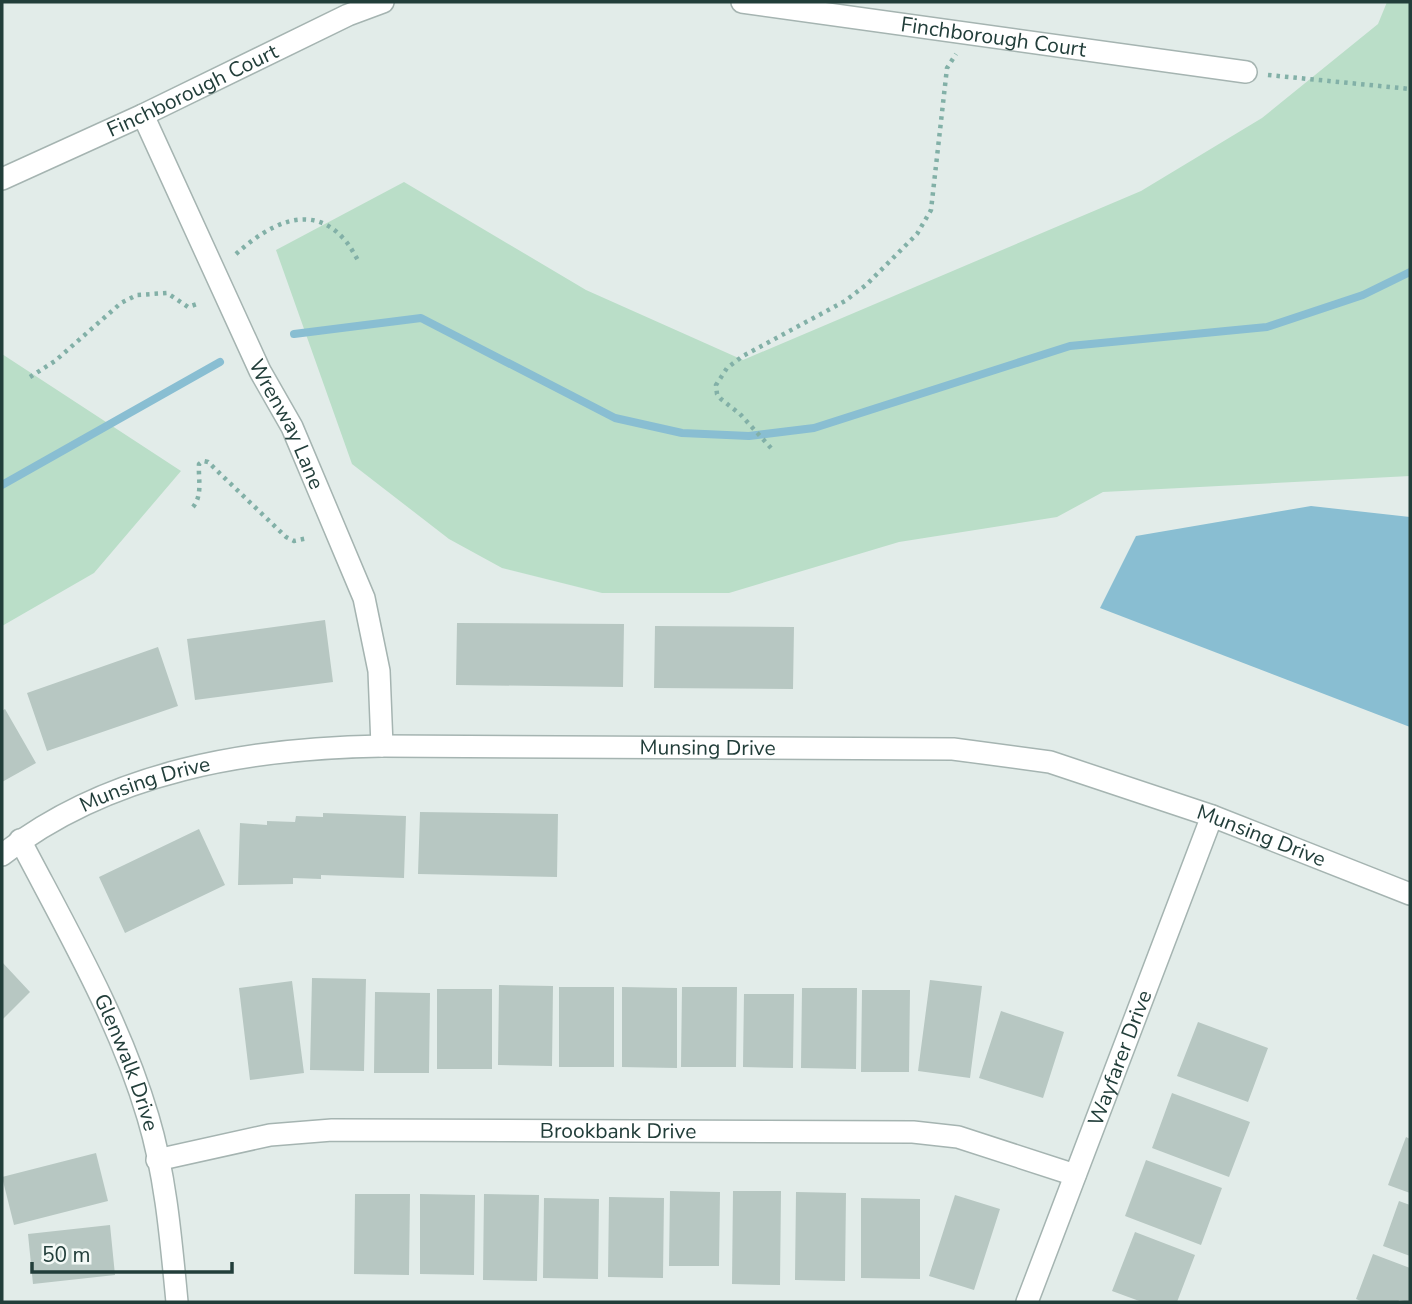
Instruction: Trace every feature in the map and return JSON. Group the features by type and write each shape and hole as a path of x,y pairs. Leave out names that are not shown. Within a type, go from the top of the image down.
{"street":[{"name":"Finchborough Court","path":"2,179 348,15 383,2"},
{"name":"Finchborough Court","path":"743,2 1246,72"},
{"name":"Wrenway Lane","path":"143,114 260,371 292,427 364,598 379,671 382,746"},
{"name":"Munsing Drive","path":"2,855 20,840 99,798 168,772 253,755 382,746 953,749 1050,762 1212,816 1410,894"},
{"name":"Wayfarer Drive","path":"1027,1302 1212,816"},
{"name":"Glenwalk Drive","path":"20,840 115,1025 149,1118 169,1216 177,1302"},
{"name":"Brookbank Drive","path":"158,1160 270,1135 332,1130 913,1132 958,1137 1074,1175"}],"path":[{"path":"771,448 717,394 716,385 727,368 743,356 845,301 874,277 917,234 931,210 947,68 959,51"},
{"path":"1246,72 1410,89"},
{"path":"236,254 249,242 285,221 299,218 330,227 344,239 359,262"},
{"path":"30,377 55,361 121,303 137,295 167,293 188,307 197,304"},
{"path":"193,507 197,503 199,492 199,464 208,462 286,537 294,541 308,538"}],"green space":[{"path":"1387,2 1410,2 1410,476 1103,492 1057,517 899,542 729,593 602,593 502,568 449,539 352,464 276,250 404,182 586,290 743,360 1141,191 1262,118 1378,24"},
{"path":"2,354 181,471 94,573 2,626"}],"water":[{"path":"1311,506 1410,517 1410,727 1100,608 1136,536"}],"building":[{"path":"325,620 333,682 195,700 187,639"},
{"path":"457,623 624,624 623,687 456,685"},
{"path":"655,626 794,627 793,689 654,688"},
{"path":"158,647 178,706 47,751 27,693"},
{"path":"5,709 36,763 2,782 2,711"},
{"path":"420,812 558,814 557,877 418,874"},
{"path":"323,813 406,816 404,878 321,875 321,879 293,878 293,884 238,885 240,823 267,825 267,821 295,822 296,816 323,817"},
{"path":"199,829 225,885 125,933 99,877"},
{"path":"2,962 30,992 2,1020"},
{"path":"312,978 366,979 364,1071 310,1070"},
{"path":"930,980 982,986 970,1078 918,1071"},
{"path":"292,981 304,1073 250,1080 239,988"},
{"path":"499,985 553,986 552,1066 498,1065"},
{"path":"559,987 614,987 614,1067 559,1067"},
{"path":"622,987 677,988 677,1068 622,1067"},
{"path":"682,987 737,987 736,1067 681,1067"},
{"path":"802,988 857,988 856,1069 801,1068"},
{"path":"437,989 492,989 492,1069 437,1069"},
{"path":"862,990 910,990 909,1072 861,1072"},
{"path":"375,992 430,993 429,1073 374,1073"},
{"path":"744,994 794,994 793,1068 743,1067"},
{"path":"1001,1011 1064,1032 1043,1098 979,1078"},
{"path":"1198,1022 1268,1048 1248,1102 1177,1076"},
{"path":"1172,1093 1250,1122 1229,1177 1152,1148"},
{"path":"1406,1137 1410,1139 1410,1193 1388,1185"},
{"path":"96,1153 108,1201 14,1225 2,1177"},
{"path":"1146,1160 1222,1188 1201,1245 1125,1216"},
{"path":"670,1191 720,1192 719,1266 669,1266"},
{"path":"733,1191 781,1191 780,1285 732,1284"},
{"path":"796,1192 846,1193 845,1281 795,1280"},
{"path":"355,1194 410,1194 409,1275 354,1274"},
{"path":"420,1194 475,1195 474,1275 420,1274"},
{"path":"484,1194 539,1195 537,1281 483,1280"},
{"path":"955,1195 1000,1209 974,1290 929,1276"},
{"path":"609,1197 664,1198 663,1278 608,1277"},
{"path":"544,1198 599,1199 598,1279 543,1278"},
{"path":"861,1198 920,1199 920,1279 861,1278"},
{"path":"1399,1201 1410,1205 1410,1256 1383,1246"},
{"path":"110,1225 115,1275 33,1284 28,1234"},
{"path":"1135,1232 1195,1255 1177,1302 1142,1302 1112,1291"},
{"path":"1373,1254 1410,1268 1410,1302 1363,1302 1356,1299"}],"waterway":[{"path":"294,334 421,318 615,418 682,433 749,436 814,428 1070,346 1267,327 1363,295 1410,272"},
{"path":"2,485 220,362"}]}
